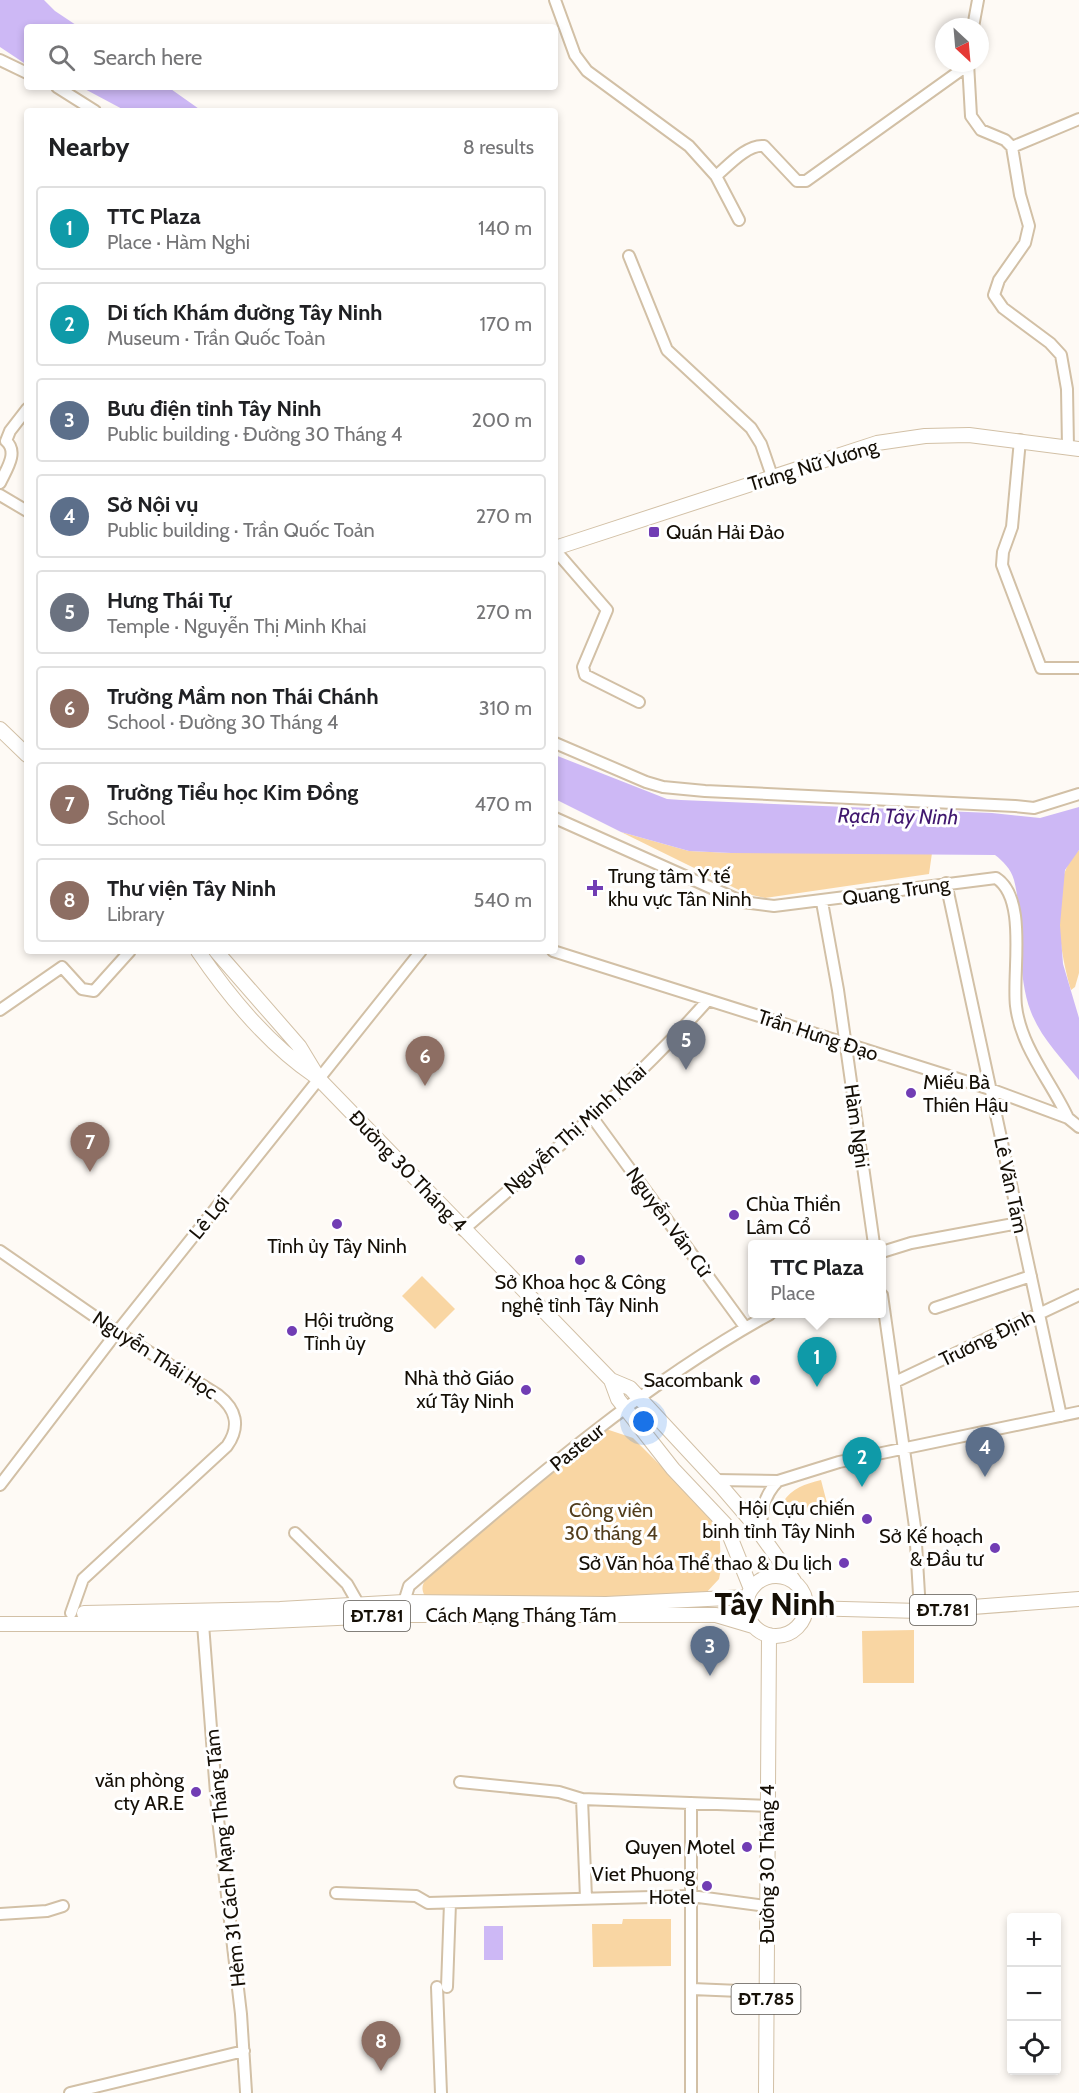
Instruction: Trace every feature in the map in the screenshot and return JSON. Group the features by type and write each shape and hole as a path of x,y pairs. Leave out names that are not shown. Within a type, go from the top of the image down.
{"main road":[{"name":"Trưng Nữ Vương","path":"558,548 877,443 925,436 969,435 1074,448"},
{"path":"0,729 24,751"},
{"path":"200,954 235,1000 288,1057 319,1079"},
{"name":"Đường 30 Tháng 4","path":"219,954 299,1046 319,1079 611,1380 630,1388 716,1480 760,1534 794,1581"},
{"name":"Đường 30 Tháng 4","path":"611,1380 616,1395 625,1408 673,1469 725,1524 749,1593"},
{"path":"771,1577 794,1581 804,1594 806,1608 805,1617 794,1631 777,1636 769,1635 753,1626 746,1611 749,1593 763,1579 771,1577"},
{"name":"Cách Mạng Tháng Tám","path":"0,1624 71,1618 247,1616 606,1604 749,1593"},
{"name":"ĐT.781","path":"806,1608 920,1611 1079,1599"},
{"name":"Cách Mạng Tháng Tám","path":"404,1609 716,1616 753,1626"},
{"name":"Cách Mạng Tháng Tám","path":"0,1615 203,1624 247,1616"},
{"name":"Đường 30 Tháng 4","path":"765,2093 769,1635"}],"street":[{"path":"555,0 575,54 587,71 688,146 716,176 739,220"},
{"path":"975,18 978,0"},
{"path":"0,60 24,72"},
{"path":"716,176 745,152 759,145 764,146 797,181 806,181 957,72"},
{"path":"968,72 969,105 974,124 1012,147 1020,195 1029,226 1028,236 999,280 994,295 1003,308 1050,343 1060,356 1067,389 1074,448"},
{"path":"62,90 90,108"},
{"path":"1012,147 1079,119"},
{"path":"629,256 667,350 751,428 760,444 772,476"},
{"path":"0,483 13,452 12,446 6,441 10,431 24,413"},
{"path":"1020,440 1012,527 1003,552 1002,565 1041,668 1079,668"},
{"path":"0,495 24,509"},
{"path":"558,553 607,610 583,667 585,675 639,702"},
{"path":"558,744 663,787 1026,808 1079,794"},
{"name":"Quang Trung","path":"558,819 744,902 774,906 822,902 946,883 996,878 1006,887 1012,899 1015,930 1016,1006 1033,1058 1068,1118"},
{"name":"Lê Văn Tám","path":"946,883 1060,1416"},
{"name":"Hàm Nghi","path":"822,902 873,1240"},
{"name":"Trần Hưng Đạo","path":"558,953 990,1089 1068,1118 1079,1127"},
{"path":"0,1010 62,967 82,989 94,991 127,954"},
{"name":"Lê Lợi","path":"0,1485 117,1332 419,954"},
{"name":"Nguyễn Thị Minh Khai","path":"463,1230 592,1117 676,1037 708,1000"},
{"name":"Nguyễn Văn Cừ","path":"592,1117 745,1327"},
{"path":"886,1251 911,1243 1019,1223"},
{"name":"Nguyễn Thái Học","path":"0,1251 117,1332 222,1398 234,1414 235,1435 227,1446 83,1580 78,1587 71,1618"},
{"path":"935,1308 1031,1276"},
{"name":"Trương Định","path":"895,1382 1079,1295"},
{"name":"Pasteur","path":"404,1609 409,1586 500,1508 625,1408 745,1327 762,1318"},
{"path":"885,1318 915,1527 920,1611"},
{"path":"716,1480 778,1481 839,1462 1079,1412"},
{"path":"760,1534 763,1504 770,1489 778,1481"},
{"path":"295,1533 346,1584 359,1611"},
{"name":"Hẻm 31 Cách Mạng Tháng Tám","path":"203,1624 218,1819 244,2051 246,2092"},
{"path":"460,1782 559,1792 582,1799 768,1806"},
{"path":"582,1799 586,1898"},
{"path":"691,1803 691,2093"},
{"path":"336,1893 416,1896 428,1903 691,1896 766,1906"},
{"path":"441,2093 442,1987 450,1903"},
{"path":"0,1914 47,1911 63,1906"},
{"path":"692,1989 766,1992"},
{"path":"70,2093 244,2051"}],"green space":[{"path":"621,832 689,851 932,853 929,874 765,898 747,894"},
{"path":"1079,850 1079,973 1075,987 1071,990 1060,938 1060,898 1063,879 1069,863"},
{"path":"422,1276 455,1309 435,1329 402,1296"},
{"name":"Công viên 30 tháng 4","path":"606,1429 633,1438 716,1521 721,1569 719,1579 705,1594 444,1600 425,1596 423,1585 435,1569"},
{"path":"821,1480 828,1507 788,1516 783,1502 790,1493 799,1487"},
{"path":"914,1630 914,1683 863,1683 862,1631"},
{"path":"623,1919 671,1919 671,1966 593,1967 592,1924 622,1924"}],"water":[{"path":"0,0 44,0 55,11 74,24 24,24 24,63 0,47"},
{"path":"87,90 172,90 198,108 120,108"},
{"name":"Rạch Tây Ninh","path":"558,756 667,799 992,813 1040,818 1079,807 1079,850 1065,870 1060,925 1063,964 1079,1018 1079,1080 1046,1039 1031,1012 1023,980 1019,913 1014,880 1011,872 995,855 689,851 621,832 558,800"},
{"path":"484,1926 503,1926 503,1960 484,1960"}],"place":[{"name":"Quán Hải Đảo","path":"654,532"},
{"name":"Trung tâm Y tế khu vực Tân Ninh","path":"595,888"},
{"name":"Hưng Thái Tự","path":"686,1070"},
{"name":"Trường Mầm non Thái Chánh","path":"425,1086"},
{"name":"Miếu Bà Thiên Hậu","path":"911,1093"},
{"name":"Trường Tiểu học Kim Đồng","path":"90,1172"},
{"name":"Chùa Thiền Lâm Cổ","path":"734,1215"},
{"name":"Tỉnh ủy Tây Ninh","path":"337,1224"},
{"name":"Sở Khoa học & Công nghệ tỉnh Tây Ninh","path":"580,1260"},
{"name":"Hội trường Tỉnh ủy","path":"292,1331"},
{"name":"Sacombank","path":"755,1380"},
{"name":"TTC Plaza","path":"817,1387"},
{"name":"Nhà thờ Giáo xứ Tây Ninh","path":"526,1390"},
{"name":"Sở Nội vụ","path":"985,1477"},
{"name":"Di tích Khám đường Tây Ninh","path":"862,1487"},
{"name":"Hội Cựu chiến binh tỉnh Tây Ninh","path":"867,1519"},
{"name":"Sở Kế hoạch & Đầu tư","path":"995,1548"},
{"name":"Sở Văn hóa Thể thao & Du lịch","path":"844,1563"},
{"name":"Bưu điện tỉnh Tây Ninh","path":"710,1676"},
{"name":"văn phòng cty AR.E","path":"196,1792"},
{"name":"Quyen Motel","path":"747,1847"},
{"name":"Viet Phuong Hotel","path":"707,1886"},
{"name":"Thư viện Tây Ninh","path":"381,2071"}],"district":[{"name":"Tây Ninh","path":"775,1603"}]}
